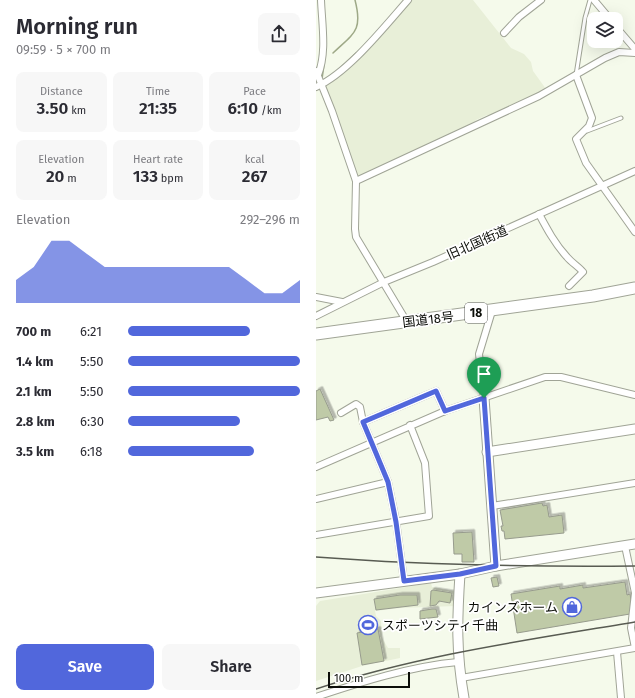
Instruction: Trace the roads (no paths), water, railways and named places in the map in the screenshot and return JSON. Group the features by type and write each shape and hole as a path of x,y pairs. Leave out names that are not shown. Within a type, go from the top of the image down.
{"highway":[{"name":"国道18号","path":"316,334 492,311 593,296 635,288"}],"street":[{"path":"321,0 323,54 322,65 317,73 319,86 356,181 354,229 356,237 407,322"},
{"path":"319,86 355,57 408,0"},
{"path":"504,32 519,17 541,0"},
{"path":"594,0 604,12"},
{"path":"623,35 635,49"},
{"path":"356,181 539,96 605,58 619,52 635,53"},
{"path":"576,75 592,118 589,126 576,139 586,163 635,232"},
{"name":"旧北国街道","path":"316,316 384,282 433,262 634,172"},
{"path":"539,214 555,242 568,258 577,264 583,272 569,286"},
{"path":"316,297 342,302"},
{"path":"492,311 479,354 484,398 496,566"},
{"path":"316,467 445,411 545,377 553,376 635,395"},
{"path":"363,422 436,391 445,411"},
{"path":"341,413 356,404 360,407 363,422 388,482 396,522 404,581"},
{"path":"316,535 429,516 425,463 410,425"},
{"path":"487,452 635,429"},
{"path":"316,499 388,482"},
{"path":"492,506 635,483"},
{"path":"316,593 460,574 496,566 635,544"},
{"path":"461,678 635,648 631,634 635,593 625,546"},
{"path":"460,574 456,628 458,662 464,698"},
{"path":"617,652 622,698"},
{"path":"316,697 346,687 404,672 443,663 458,662"}],"lane":[{"path":"576,75 585,18 590,0"},
{"path":"583,132 620,118"}],"waterway":[{"path":"333,53 355,31 358,19 355,0"},
{"path":"340,68 356,53"},
{"path":"322,79 324,65"}],"railway":[{"path":"316,557 475,565 635,566"},
{"path":"316,689 355,677 434,658 514,642 635,622"}],"place":[{"name":"カインズホーム","path":"572,607"},
{"name":"スポーツシティ千曲","path":"368,625"}]}
